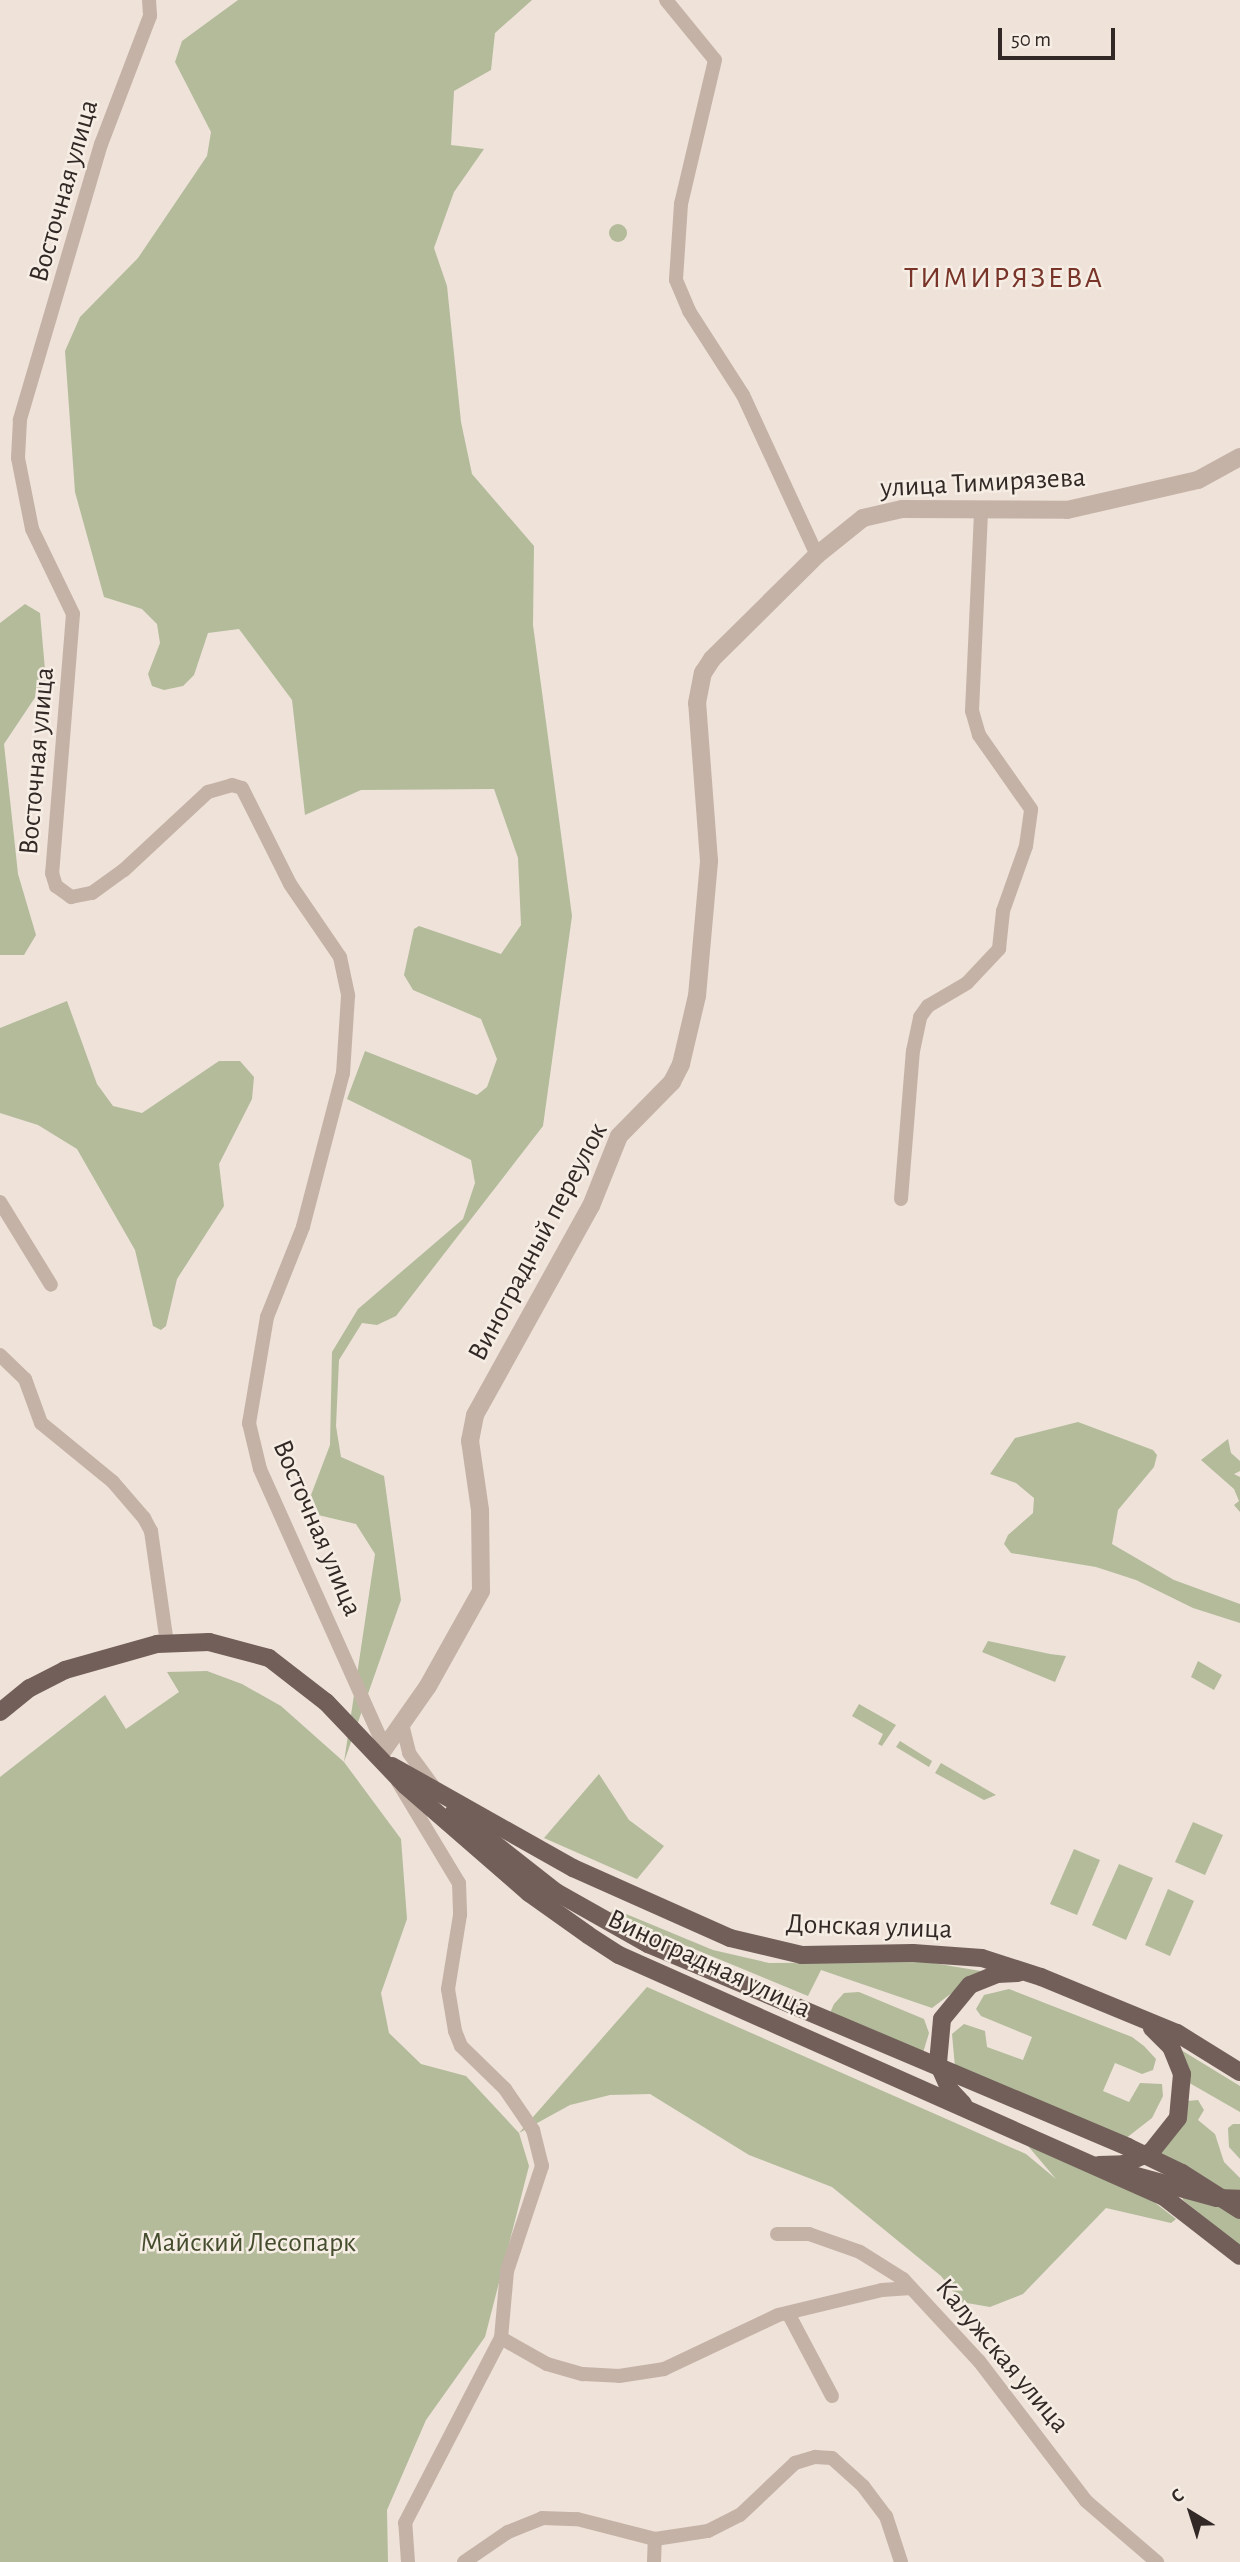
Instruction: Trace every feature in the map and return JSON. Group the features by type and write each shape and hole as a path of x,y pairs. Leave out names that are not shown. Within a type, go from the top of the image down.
{"main road":[{"name":"Виноградная улица","path":"0,1712 30,1688 65,1670 167,1643 209,1642 269,1658 326,1702 384,1756 405,1786 529,1893 619,1955 1164,2197 1240,2256"},
{"name":"Донская улица","path":"384,1756 436,1790 573,1868 710,1931 763,1949 835,1956 947,1954 982,1958 1041,1977 1138,2020 1177,2033 1240,2072"},
{"path":"384,1756 556,1892 648,1944 1128,2147 1182,2173 1240,2210"},
{"path":"984,2118 960,2102 943,2077 937,2048 942,2020 958,1995 983,1978 1012,1972 1041,1977"},
{"path":"1079,2159 1109,2165 1138,2159 1162,2143 1178,2118 1184,2089 1178,2060 1161,2036 1138,2020"},
{"path":"1079,2159 1217,2198 1240,2199"}],"street":[{"name":"Восточная улица","path":"149,0 150,16 101,144 20,420 18,458 32,529 73,614 52,873 56,886 71,897 92,893 124,870 199,799 220,787 242,788 290,884 340,957 348,996 343,1073 303,1227 267,1317 250,1423 260,1469 384,1756"},
{"path":"666,0 715,60 681,204 676,281 689,311 743,395 817,555"},
{"name":"улица Тимирязева","path":"817,555 863,518 884,511 981,513 1068,509 1198,480 1240,457"},
{"path":"901,1199 913,1051 920,1017 928,1006 967,983 999,949 1003,911 1026,846 1031,809 979,735 972,711 981,513"},
{"name":"Виноградный переулок","path":"384,1756 463,1629 481,1591 480,1510 470,1441 475,1415 591,1206 619,1136 672,1082 681,1065 696,996 709,861 697,703 703,673 727,640 817,555"},
{"path":"0,1202 51,1285"},
{"path":"0,1355 25,1379 41,1423 113,1482 144,1518 151,1531 167,1643"},
{"path":"402,1724 409,1753 436,1790"},
{"path":"384,1756 459,1883 460,1915 448,1989 455,2031 461,2046 505,2089 533,2130 542,2166 508,2271 501,2338 405,2523 408,2562"},
{"name":"Калужская улица","path":"777,2234 809,2234 860,2252 911,2287 979,2361 1086,2501 1157,2562"},
{"path":"501,2338 547,2364 583,2374 618,2376 664,2369 762,2319 882,2290 911,2287"},
{"path":"788,2313 832,2396"},
{"path":"464,2562 508,2532 542,2518 577,2519 655,2539 708,2530 740,2515 795,2463 832,2458 863,2486 886,2516 901,2562"},
{"path":"654,2562 655,2539"}],"green space":[{"path":"238,0 532,0 495,33 491,70 454,91 451,145 484,149 454,192 434,248 447,286 461,422 472,474 534,546 533,625 572,916 543,1126 396,1316 377,1325 362,1323 339,1360 336,1426 341,1457 384,1476 401,1600 344,1762 375,1554 356,1524 318,1515 311,1495 330,1445 332,1352 358,1309 463,1219 475,1183 471,1160 347,1099 365,1051 477,1095 487,1087 497,1059 481,1019 413,990 404,975 414,929 419,926 501,954 521,925 518,858 494,789 361,790 305,815 292,700 239,629 208,633 194,675 183,686 164,690 152,686 148,674 160,643 157,624 142,609 104,597 75,492 65,351 80,317 138,258 207,156 211,132 175,62 182,41"},
{"path":"618,224 624,227 627,233 624,239 618,242 612,239 609,233 612,227"},
{"path":"25,604 40,613 46,681 4,744 18,874 36,935 24,955 0,955 0,623"},
{"path":"67,1001 97,1084 113,1106 142,1113 219,1061 240,1061 254,1077 252,1099 219,1164 224,1206 177,1279 166,1326 161,1330 153,1326 135,1250 77,1149 38,1125 0,1113 0,1028"},
{"path":"1078,1422 1153,1450 1157,1455 1154,1467 1118,1510 1112,1544 1174,1580 1240,1604 1240,1623 1193,1608 1136,1580 1096,1567 1011,1553 1004,1544 1008,1535 1033,1513 1034,1498 1016,1483 990,1474 1015,1438"},
{"path":"1228,1439 1231,1453 1240,1461 1240,1471 1234,1474 1240,1477 1240,1512 1234,1505 1239,1501 1234,1489 1201,1460"},
{"path":"988,1641 1066,1656 1055,1682 982,1652"},
{"path":"1198,1661 1222,1675 1214,1690 1191,1677"},
{"name":"Майский Лесопарк","path":"207,1671 242,1684 281,1706 344,1762 401,1839 407,1919 381,1993 389,2033 421,2064 466,2076 519,2133 529,2166 485,2337 426,2420 387,2510 388,2562 0,2562 0,1777 105,1695 126,1729 179,1692 167,1672"},
{"path":"859,1704 896,1725 882,1746 878,1744 883,1734 852,1716"},
{"path":"900,1741 932,1761 929,1767 896,1747"},
{"path":"941,1763 996,1795 984,1800 935,1773"},
{"path":"599,1774 629,1820 664,1846 637,1879 544,1838"},
{"path":"1193,1822 1223,1835 1205,1875 1175,1862"},
{"path":"1074,1849 1100,1860 1077,1915 1050,1904"},
{"path":"1119,1864 1153,1878 1126,1940 1092,1925"},
{"path":"1168,1889 1194,1901 1170,1956 1145,1945"},
{"path":"614,1909 713,1950 769,1963 927,1962 981,1971 932,2008 821,1970 808,1996 609,1914"},
{"path":"647,1987 1026,2154 1056,2179 1028,2146 1149,2198 1176,2219 1171,2223 1106,2208 1023,2294 990,2307 961,2302 941,2276 832,2187 749,2155 650,2094 610,2095 570,2105 519,2133"},
{"path":"1009,1989 1132,2037 1144,2046 1156,2059 1153,2070 1142,2074 1115,2063 1103,2091 1129,2102 1140,2083 1162,2084 1163,2096 1152,2118 1125,2139 955,2067 952,2034 964,2024 985,2031 987,2047 1023,2060 1032,2037 981,2016 976,2009 984,1995"},
{"path":"859,1992 924,2019 929,2033 922,2056 903,2060 836,2030 829,2015 834,2004 844,1993"},
{"path":"1173,2045 1240,2086 1240,2112 1186,2081"},
{"path":"1198,2100 1204,2110 1198,2120 1215,2134 1224,2162 1240,2178 1240,2191 1224,2192 1151,2153 1187,2101"},
{"path":"1233,2124 1240,2124 1240,2159 1229,2147 1228,2128"},
{"path":"1182,2197 1240,2205 1240,2246 1183,2200"}],"district":[{"name":"ТИМИРЯЗЕВА","path":"1004,278"}]}
